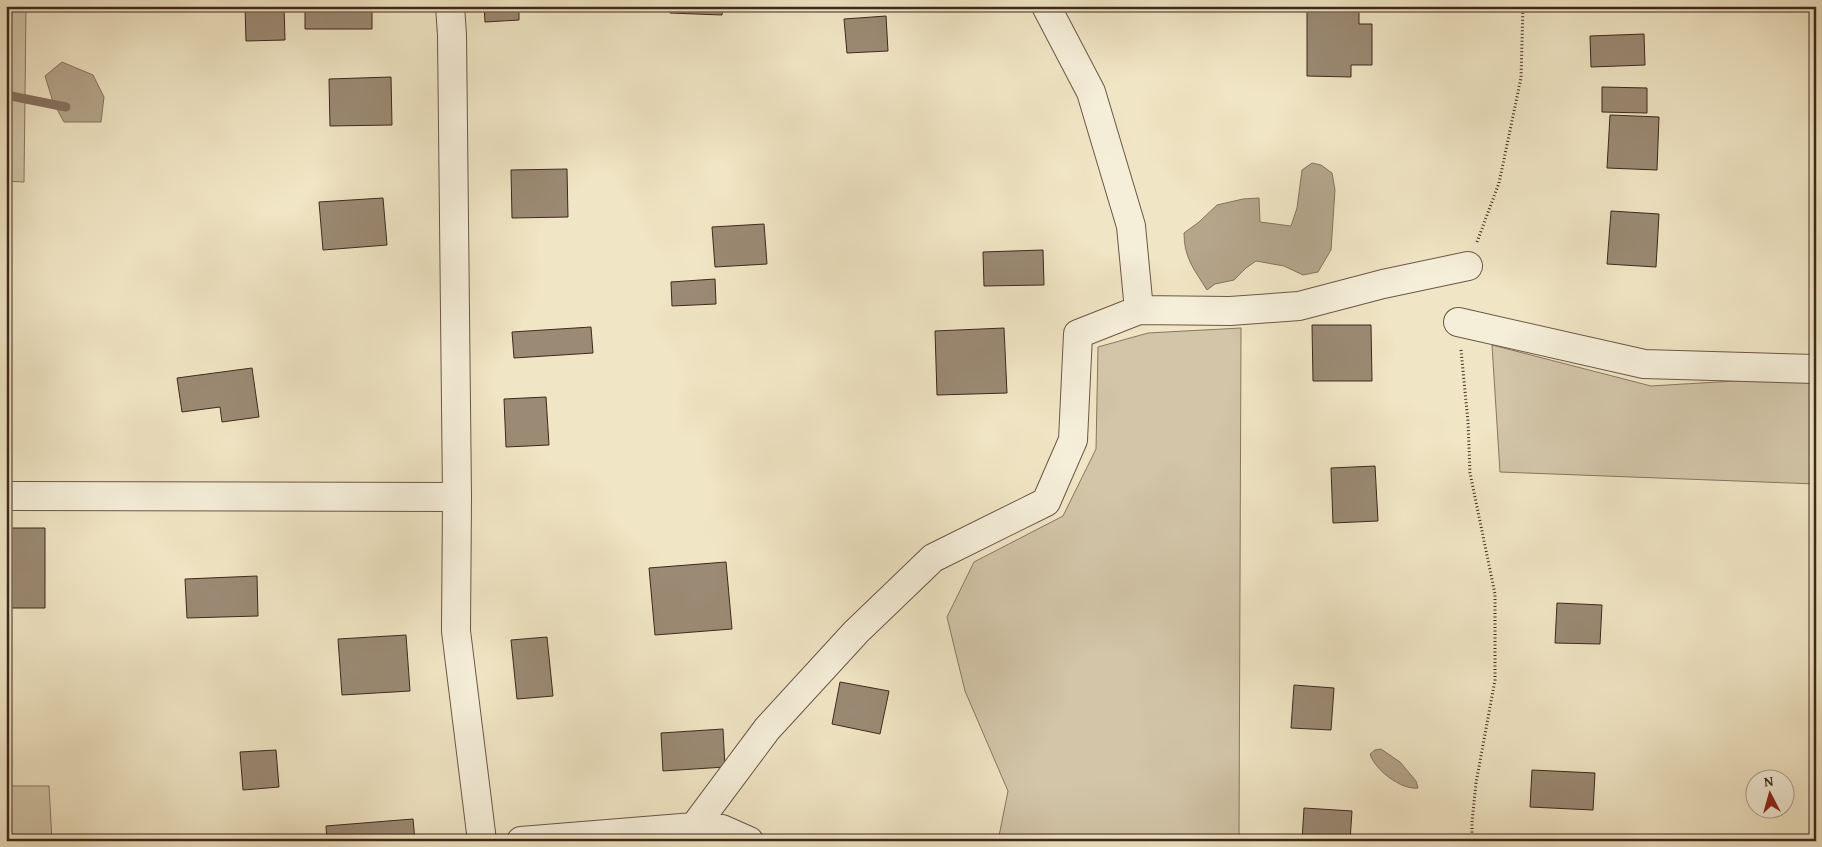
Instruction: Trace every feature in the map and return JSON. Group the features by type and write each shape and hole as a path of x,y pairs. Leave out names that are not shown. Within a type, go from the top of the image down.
{"street":[{"path":"450,6 452,35 457,497 456,631 482,841"},
{"path":"1046,6 1091,92 1131,226 1139,310"},
{"path":"694,827 767,729 856,632 933,558 1046,502 1073,440 1078,334 1139,310 1230,311 1299,306 1383,284 1468,266"},
{"path":"1458,322 1644,364 1816,369"},
{"path":"6,496 457,497"},
{"path":"520,841 694,827 722,829 750,841"}],"path":[{"path":"1468,266 1499,183 1521,78 1523,6"},
{"path":"1458,322 1468,422 1470,473 1495,594 1495,680 1476,783 1472,841"}],"shaded area":[{"path":"6,6 26,6 24,182 6,181"},
{"path":"62,62 93,75 104,97 101,122 64,122 53,102 45,76"},
{"path":"1312,163 1321,165 1332,173 1335,190 1331,250 1318,272 1303,275 1284,266 1256,261 1234,280 1215,284 1207,290 1188,256 1184,242 1184,233 1217,205 1243,199 1259,198 1260,222 1291,226 1297,208 1302,170"},
{"path":"1241,328 1239,841 998,841 1008,791 965,691 947,617 974,562 1063,516 1096,449 1098,347 1148,333"},
{"path":"1492,345 1651,386 1767,379 1816,379 1816,484 1500,472"},
{"path":"1381,749 1400,762 1416,781 1418,788 1404,786 1390,778 1377,766 1370,754 1375,750"},
{"path":"6,786 49,786 52,841 6,841"}],"building":[{"path":"245,6 284,6 285,40 246,41"},
{"path":"305,6 372,6 372,29 305,29"},
{"path":"484,6 519,6 519,20 485,22"},
{"path":"670,6 723,6 722,15 670,13"},
{"path":"1307,7 1359,7 1359,24 1372,24 1372,65 1351,65 1351,77 1307,76"},
{"path":"886,16 888,51 847,53 844,19"},
{"path":"1644,34 1645,65 1591,67 1590,36"},
{"path":"391,77 392,125 330,126 329,79"},
{"path":"1602,87 1647,88 1647,113 1602,112"},
{"path":"1610,115 1659,117 1657,170 1607,168"},
{"path":"567,169 568,217 512,218 511,170"},
{"path":"383,198 387,245 323,250 319,202"},
{"path":"1611,211 1659,214 1656,267 1607,264"},
{"path":"764,224 767,264 715,267 712,227"},
{"path":"1043,250 1044,285 984,286 983,252"},
{"path":"715,279 716,304 672,306 671,282"},
{"path":"1312,325 1371,325 1372,381 1313,381"},
{"path":"591,327 593,353 514,358 512,332"},
{"path":"1004,328 1007,393 937,395 935,331"},
{"path":"252,368 259,417 222,422 220,407 182,412 177,378"},
{"path":"546,397 549,445 506,447 504,399"},
{"path":"1375,466 1378,521 1333,523 1331,468"},
{"path":"6,528 45,528 45,608 6,608"},
{"path":"726,562 732,629 655,635 649,568"},
{"path":"257,576 258,616 187,618 185,579"},
{"path":"1557,603 1602,605 1600,644 1555,643"},
{"path":"406,635 410,691 342,695 338,639"},
{"path":"547,637 553,696 517,699 511,640"},
{"path":"840,682 889,691 880,734 832,724"},
{"path":"1294,685 1334,688 1331,730 1291,728"},
{"path":"723,729 725,767 663,771 661,733"},
{"path":"276,750 279,787 243,790 240,752"},
{"path":"1532,770 1595,773 1593,810 1530,807"},
{"path":"1304,808 1352,811 1350,841 1302,841"},
{"path":"413,819 415,841 327,841 326,826"}],"waterway":[{"path":"6,95 66,107"}]}
